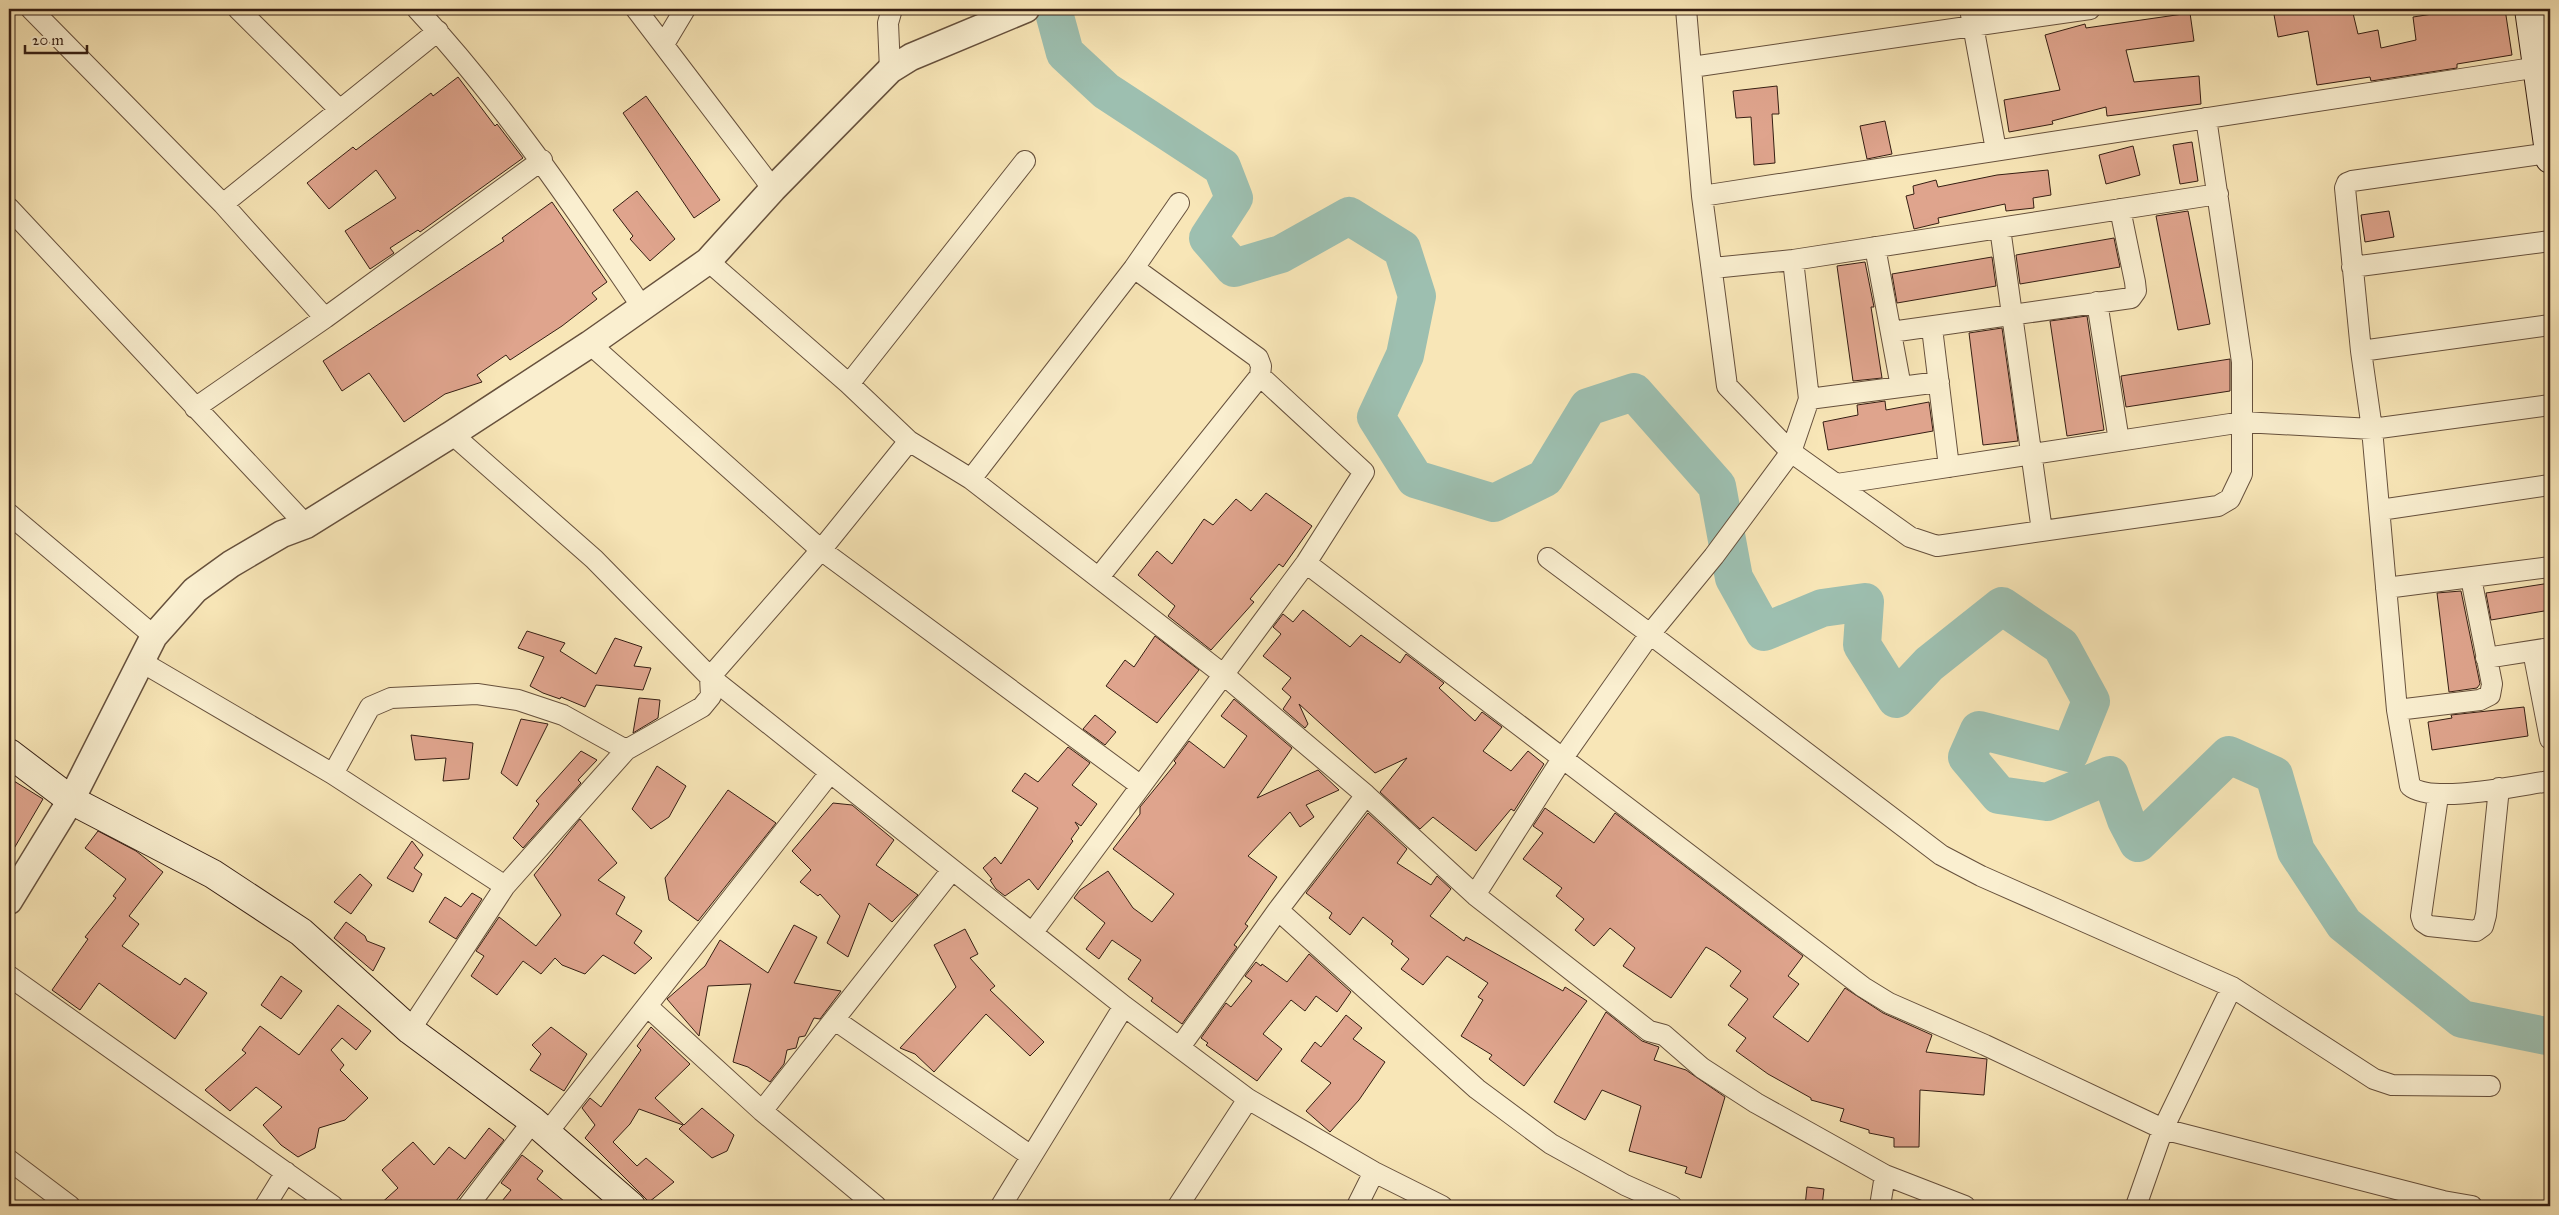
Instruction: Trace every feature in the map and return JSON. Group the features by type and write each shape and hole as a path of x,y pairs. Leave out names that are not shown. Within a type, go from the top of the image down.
{"main road":[{"path":"2529,9 2545,65 2550,156"},
{"path":"9,754 71,800 213,874 301,932 410,1030 540,1127 631,1206"}],"street":[{"path":"31,9 223,204 325,318"},
{"path":"417,9 438,32 542,160 642,307"},
{"path":"636,9 773,189"},
{"path":"664,44 685,9"},
{"path":"890,70 888,23 892,9"},
{"path":"9,901 71,800 154,636 195,590 231,564 282,534 306,525 452,434 590,344 708,261 773,189 890,70 912,57 1026,9"},
{"path":"1686,9 1702,196 1713,268 1727,386 1743,405 1791,452 1910,537 1937,546 2218,506 2230,499 2242,474 2242,362 2206,118"},
{"path":"1692,67 1972,18 2090,9"},
{"path":"247,12 340,110"},
{"path":"1972,18 1996,150"},
{"path":"223,204 438,32"},
{"path":"1702,196 2545,65"},
{"path":"2550,156 2352,181 2347,183 2345,188 2361,351 2372,429 2397,710 2410,786 2415,791 2438,796 2550,781"},
{"path":"195,408 325,318 542,160"},
{"path":"849,384 1025,162"},
{"path":"1713,268 1793,260 2218,194"},
{"path":"971,479 1134,268 1179,203"},
{"path":"9,208 306,525"},
{"path":"1891,332 1932,328 2131,298 2136,291 2120,209"},
{"path":"2000,228 2033,454 2042,531"},
{"path":"2352,267 2550,241"},
{"path":"1875,247 1901,387"},
{"path":"1475,895 1562,759 1650,634 1714,556 1791,452 1809,399 1793,260"},
{"path":"708,261 910,440 971,479 1224,675 1366,795 1475,895 1649,1031 1664,1035 1702,1068 1756,1103 1885,1175 1965,1206"},
{"path":"1099,577 1260,376 1258,358 1134,268"},
{"path":"2097,302 2119,441"},
{"path":"2361,351 2550,325"},
{"path":"1932,328 1950,466"},
{"path":"590,344 821,550 1141,786"},
{"path":"1034,932 1306,564 1364,472 1260,376"},
{"path":"1809,399 1939,382"},
{"path":"1837,484 2243,422 2372,429 2550,405"},
{"path":"452,434 594,559 710,677 952,870 1034,932 1124,1006 1248,1099 1374,1172 1442,1206"},
{"path":"410,1030 505,886 626,750 702,707 711,696 710,677 821,550 910,440"},
{"path":"2380,510 2550,485"},
{"path":"9,514 154,636"},
{"path":"1548,558 1941,855 1981,876 2232,987 2374,1079 2392,1085 2490,1086"},
{"path":"1306,564 1857,982 1889,1003 1984,1044 2163,1129 2442,1204 2472,1206"},
{"path":"2386,588 2550,568"},
{"path":"2397,710 2480,700 2490,695 2492,684 2471,578"},
{"path":"2486,658 2542,650 2550,739"},
{"path":"140,661 333,774 505,886"},
{"path":"333,774 370,707 391,698 477,694 518,700 563,715 626,750"},
{"path":"468,1206 647,1006 830,773"},
{"path":"2438,796 2422,916 2423,922 2429,926 2476,931 2483,926 2486,916 2499,788"},
{"path":"1180,1047 1278,910 1366,795"},
{"path":"762,1111 952,870"},
{"path":"1278,910 1477,1089 1559,1149 1625,1185 1672,1206"},
{"path":"9,976 333,1206"},
{"path":"2136,1206 2163,1129 2232,987"},
{"path":"647,1006 762,1111 876,1206"},
{"path":"1000,1206 1124,1006"},
{"path":"835,1020 1030,1156"},
{"path":"1178,1206 1248,1099"},
{"path":"9,1160 70,1206"},
{"path":"265,1206 286,1172"},
{"path":"1357,1206 1374,1172"},
{"path":"1880,1206 1885,1175"}],"building":[{"path":"2273,9 2352,9 2358,34 2378,30 2381,48 2416,40 2413,17 2439,13 2438,9 2505,9 2512,55 2457,64 2457,68 2371,81 2370,77 2317,85 2308,31 2278,37"},
{"path":"2190,13 2194,41 2126,50 2134,82 2199,76 2201,104 2107,116 2106,107 2052,121 2053,124 2009,132 2004,100 2060,90 2045,35 2085,24 2086,28"},
{"path":"458,77 495,126 497,124 523,158 420,232 418,230 390,248 394,253 370,269 345,231 396,198 376,170 329,209 307,183 353,147 356,150 431,93 433,96"},
{"path":"1777,86 1779,114 1772,114 1775,163 1754,165 1751,117 1736,118 1733,91"},
{"path":"646,96 720,200 694,218 623,113"},
{"path":"1885,121 1892,154 1867,159 1860,126"},
{"path":"2192,142 2198,181 2180,184 2173,145"},
{"path":"2133,146 2140,175 2106,184 2099,155"},
{"path":"2048,170 2051,195 2033,198 2034,208 2006,211 2005,204 1938,218 1939,223 1914,229 1906,196 1914,194 1913,186 1936,180 1938,187 1997,175"},
{"path":"637,191 675,239 650,261 630,239 633,236 613,210"},
{"path":"552,202 607,282 592,293 597,299 562,326 510,360 506,355 477,375 482,382 445,394 404,422 369,373 342,391 323,361 504,241 502,238"},
{"path":"2188,211 2210,324 2178,330 2156,216"},
{"path":"2389,211 2394,237 2365,242 2361,215"},
{"path":"2114,238 2120,267 2020,284 2016,255"},
{"path":"1992,257 1996,286 1897,303 1892,274"},
{"path":"1865,262 1874,307 1871,307 1882,378 1853,381 1837,266"},
{"path":"2087,316 2104,430 2067,436 2050,321"},
{"path":"2002,328 2018,441 1983,445 1969,333"},
{"path":"2230,359 2230,391 2126,407 2121,376"},
{"path":"1885,401 1886,410 1929,402 1933,431 1828,450 1823,422 1858,415 1857,405"},
{"path":"1266,493 1312,526 1283,567 1279,564 1250,599 1254,602 1211,650 1168,616 1175,606 1138,575 1157,551 1172,564 1204,519 1213,525 1236,499 1251,511"},
{"path":"2550,583 2550,610 2491,620 2486,593"},
{"path":"2461,591 2480,684 2477,688 2449,692 2437,593"},
{"path":"1303,610 1350,647 1361,635 1400,663 1406,654 1444,683 1439,688 1475,721 1482,712 1502,727 1483,751 1511,771 1528,751 1544,764 1514,811 1511,809 1476,851 1433,817 1420,829 1380,792 1407,758 1375,773 1299,704 1308,724 1305,728 1283,709 1291,697 1282,689 1291,678 1263,656 1281,634 1273,627 1283,614 1293,622"},
{"path":"527,631 565,643 560,651 596,674 615,638 642,647 634,666 651,668 643,690 596,685 585,707 561,697 560,699 543,693 530,686 544,657 518,648"},
{"path":"1155,636 1199,670 1157,723 1106,686 1125,660 1134,667"},
{"path":"639,698 660,700 658,718 633,733"},
{"path":"1234,699 1292,748 1257,798 1318,770 1339,790 1306,805 1314,817 1300,827 1290,812 1248,856 1277,877 1245,924 1248,926 1234,945 1237,947 1182,1024 1151,1001 1153,998 1128,979 1141,960 1112,940 1099,959 1086,949 1105,923 1074,898 1080,890 1108,871 1133,908 1152,922 1174,894 1113,849 1140,814 1140,807 1176,763 1174,761 1189,741 1224,768 1247,736 1221,716"},
{"path":"2524,707 2528,736 2432,750 2428,722 2452,718 2451,715"},
{"path":"1095,715 1116,732 1105,745 1083,729"},
{"path":"521,719 548,724 517,786 501,773"},
{"path":"411,735 473,743 469,779 443,781 446,758 415,760"},
{"path":"1068,747 1090,763 1072,785 1097,804 1081,826 1075,822 1079,828 1071,839 1073,841 1038,890 1029,879 1005,896 996,889 990,880 992,879 983,868 995,857 1001,864 1038,808 1012,791 1025,773 1038,782"},
{"path":"581,751 597,760 578,780 581,783 523,848 513,838 539,804 536,801"},
{"path":"657,766 686,786 669,817 651,829 632,809"},
{"path":"9,778 43,799 9,857"},
{"path":"728,790 776,823 698,921 669,900 665,878"},
{"path":"833,803 852,805 894,840 876,865 918,895 892,922 869,903 848,957 827,943 840,916 820,894 818,896 800,882 811,870 792,851"},
{"path":"1545,808 1594,843 1615,813 1803,956 1788,976 1799,984 1773,1017 1808,1042 1845,988 1883,1013 1932,1035 1926,1052 1987,1059 1984,1095 1920,1090 1919,1147 1894,1147 1894,1138 1869,1133 1869,1130 1840,1121 1844,1109 1811,1100 1811,1098 1768,1074 1736,1051 1746,1038 1728,1025 1748,999 1730,986 1741,971 1706,947 1671,998 1623,966 1635,948 1610,928 1594,946 1575,930 1584,919 1556,896 1562,888 1523,859 1543,833 1533,826"},
{"path":"1368,813 1407,849 1397,863 1431,885 1437,876 1451,889 1430,916 1464,941 1466,937 1563,991 1565,987 1587,1001 1524,1086 1489,1059 1492,1055 1461,1036 1483,1000 1478,997 1488,983 1447,956 1423,985 1401,969 1409,959 1391,944 1393,941 1363,917 1350,935 1329,918 1332,913 1306,893"},
{"path":"580,819 617,863 598,880 625,897 616,914 642,931 634,943 652,958 635,974 603,955 585,974 562,965 555,958 541,974 523,961 497,995 471,976 484,956 476,951 499,917 536,946 561,915 534,875"},
{"path":"98,831 136,851 163,872 129,916 139,924 122,946 180,985 185,978 207,993 175,1039 99,983 80,1010 52,990 88,939 85,937 116,898 113,896 126,879 85,848"},
{"path":"412,841 423,855 414,868 422,874 413,892 387,878"},
{"path":"360,874 372,885 351,914 334,902"},
{"path":"472,893 482,899 456,939 429,922 445,897 461,907"},
{"path":"346,922 365,936 367,941 385,948 373,971 334,938"},
{"path":"794,925 817,937 794,983 841,991 820,1019 814,1018 805,1036 799,1037 796,1048 787,1050 784,1064 770,1082 748,1067 733,1062 751,984 708,986 699,1036 667,999 705,966 720,940 768,973"},
{"path":"965,929 978,954 970,958 995,986 990,990 1044,1042 1030,1056 986,1014 934,1072 915,1054 900,1048 956,987 934,945"},
{"path":"1309,954 1351,992 1337,1012 1316,996 1305,1011 1291,1000 1263,1034 1282,1049 1257,1081 1206,1045 1208,1043 1201,1038 1226,1003 1231,1007 1252,981 1245,976 1256,962 1261,966 1262,964 1287,982"},
{"path":"281,976 302,991 281,1019 261,1005"},
{"path":"338,1005 371,1031 356,1050 342,1038 331,1050 344,1065 340,1070 368,1098 345,1120 319,1128 315,1148 298,1157 281,1145 263,1125 282,1107 256,1087 230,1111 205,1090 246,1053 242,1050 260,1026 299,1055"},
{"path":"1606,1012 1642,1041 1659,1047 1654,1060 1686,1070 1725,1097 1701,1178 1685,1173 1687,1167 1629,1151 1641,1106 1602,1090 1585,1120 1554,1102"},
{"path":"1346,1015 1362,1028 1353,1039 1385,1062 1359,1100 1330,1132 1306,1111 1331,1083 1301,1061 1315,1042 1321,1047"},
{"path":"551,1027 587,1054 564,1091 530,1070 541,1054 532,1045"},
{"path":"651,1027 690,1064 655,1098 684,1125 702,1108 734,1135 727,1151 712,1158 679,1129 683,1125 639,1109 630,1124 613,1142 637,1166 646,1158 674,1182 649,1202 585,1138 595,1125 582,1108 590,1098 601,1107 641,1050 637,1046"},
{"path":"489,1128 504,1140 452,1206 378,1206 398,1188 382,1170 413,1142 434,1165 449,1147 465,1159"},
{"path":"522,1155 543,1171 537,1179 570,1206 498,1206 511,1190 501,1183"},
{"path":"1807,1187 1824,1189 1822,1206 1805,1206"}],"waterway":[{"path":"1053,9 1065,53 1106,91 1222,167 1234,198 1208,238 1234,268 1281,254 1349,216 1402,249 1417,296 1405,355 1376,417 1415,479 1494,503 1545,478 1588,407 1634,392 1717,486 1734,578 1764,632 1822,608 1865,602 1862,645 1896,699 1929,664 2002,606 2061,646 2091,701 2070,753 1979,730 1967,757 1999,795 2047,802 2110,775 2126,820 2138,843 2229,755 2274,775 2296,851 2344,924 2462,1019 2546,1036 2550,1034"}]}
